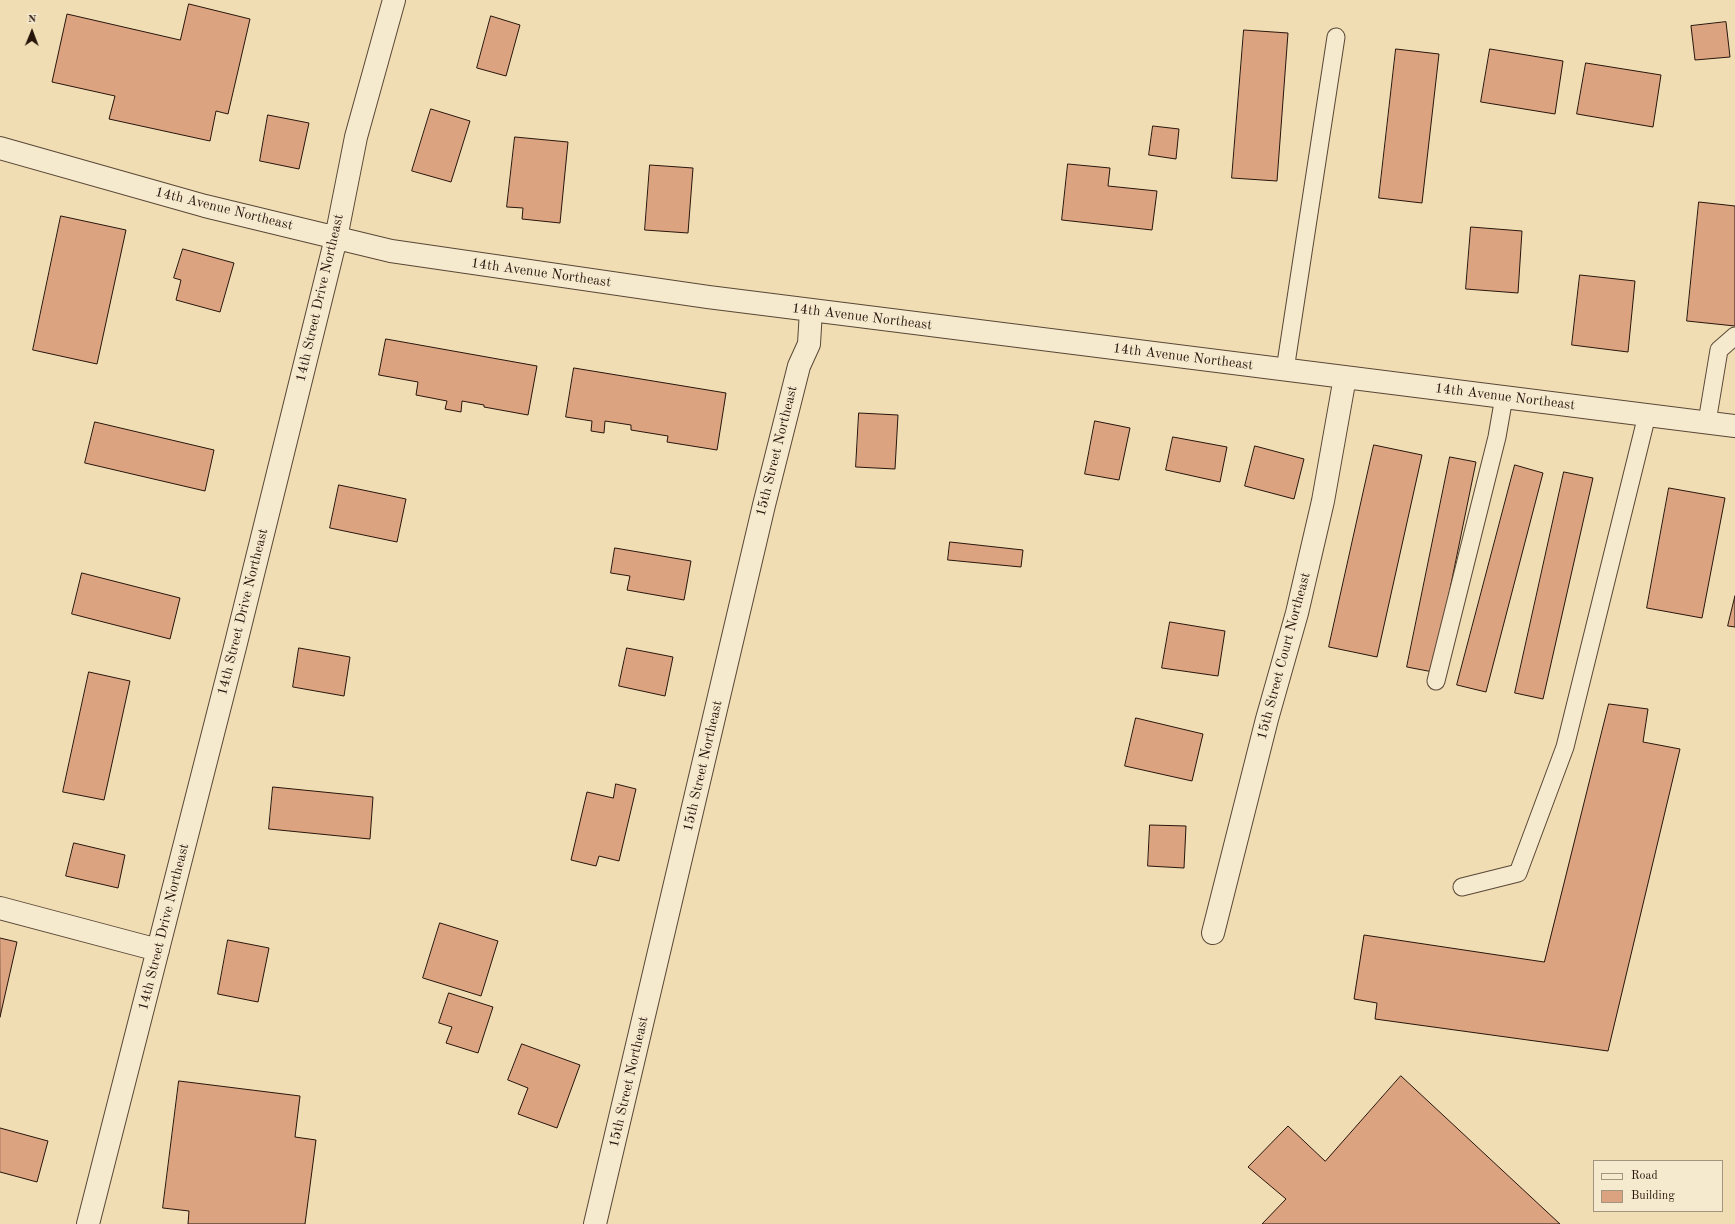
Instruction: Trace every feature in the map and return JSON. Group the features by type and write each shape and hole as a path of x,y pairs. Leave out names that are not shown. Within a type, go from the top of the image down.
{"street":[{"name":"14th Street Drive Northeast","path":"88,1224 336,238 356,137 394,0"},
{"name":"14th Avenue Northeast","path":"0,148 205,206 391,251 812,310 1735,426"},
{"name":"15th Street Northeast","path":"595,1224 764,505 799,366 809,344 812,310"},
{"name":"15th Street Court Northeast","path":"1213,933 1267,719 1297,613 1323,501 1345,377"},
{"path":"0,908 158,950"}],"lane":[{"path":"1285,370 1336,37"},
{"path":"1707,422 1719,350 1735,336"},
{"path":"1436,681 1497,437 1504,397"},
{"path":"1462,887 1518,873 1565,747 1647,415"}],"building":[{"path":"189,4 250,19 228,114 216,111 210,141 109,119 115,96 52,82 67,14 180,40"},
{"path":"491,16 520,25 506,76 477,68"},
{"path":"1726,22 1730,57 1695,60 1691,26"},
{"path":"1244,30 1288,33 1277,181 1232,178"},
{"path":"1396,49 1439,54 1422,203 1379,198"},
{"path":"1490,49 1563,61 1555,114 1481,102"},
{"path":"1586,63 1661,75 1653,127 1577,114"},
{"path":"431,109 470,121 451,182 412,171"},
{"path":"268,115 309,123 299,169 260,161"},
{"path":"1153,126 1179,129 1176,159 1149,155"},
{"path":"515,137 568,142 560,223 522,219 523,208 507,207"},
{"path":"1068,164 1110,168 1108,186 1157,191 1152,230 1062,220"},
{"path":"650,165 693,168 688,233 645,230"},
{"path":"1699,202 1735,206 1735,326 1687,321"},
{"path":"61,216 126,230 97,364 33,350"},
{"path":"1471,227 1522,231 1518,293 1466,289"},
{"path":"183,249 234,263 220,312 176,300 181,280 174,278"},
{"path":"1580,275 1635,281 1628,352 1572,345"},
{"path":"386,339 537,366 528,415 484,407 484,405 462,401 461,412 445,409 447,401 416,395 418,382 379,375"},
{"path":"574,368 726,393 717,450 667,442 668,436 631,430 631,425 605,421 604,433 591,431 592,421 566,417"},
{"path":"859,413 898,415 895,469 856,467"},
{"path":"1095,421 1130,428 1119,480 1085,474"},
{"path":"95,422 214,450 205,491 85,463"},
{"path":"1173,437 1227,447 1220,482 1166,470"},
{"path":"1374,445 1422,455 1377,657 1329,647"},
{"path":"1255,446 1304,459 1294,499 1245,486"},
{"path":"1450,457 1476,462 1433,672 1407,667"},
{"path":"1515,465 1543,473 1486,692 1457,685"},
{"path":"1564,472 1593,478 1543,699 1515,693"},
{"path":"339,485 406,499 397,542 330,528"},
{"path":"1669,488 1725,498 1702,618 1647,608"},
{"path":"950,542 1023,550 1021,567 948,560"},
{"path":"615,548 691,561 684,600 627,590 630,576 611,573"},
{"path":"82,573 180,598 170,639 72,614"},
{"path":"1735,596 1735,627 1728,626"},
{"path":"1170,622 1225,631 1218,676 1162,668"},
{"path":"299,648 350,657 344,696 293,687"},
{"path":"627,648 673,657 665,696 619,686"},
{"path":"89,672 130,681 104,800 63,792"},
{"path":"1609,704 1648,709 1643,742 1680,749 1608,1051 1375,1019 1377,1003 1354,999 1364,935 1544,962"},
{"path":"1136,718 1203,734 1192,781 1125,766"},
{"path":"616,784 636,789 619,861 599,856 596,866 571,860 587,792 613,798"},
{"path":"273,787 373,797 370,839 269,829"},
{"path":"1150,825 1186,826 1184,868 1148,866"},
{"path":"74,843 125,855 118,888 66,876"},
{"path":"440,923 498,941 481,996 423,978"},
{"path":"0,938 17,942 0,1017"},
{"path":"228,940 269,948 258,1002 218,994"},
{"path":"449,993 493,1007 478,1053 446,1043 452,1027 439,1023"},
{"path":"522,1044 580,1065 557,1128 518,1114 528,1088 508,1080"},
{"path":"1401,1076 1560,1224 1262,1224 1286,1199 1248,1167 1288,1126 1325,1161"},
{"path":"179,1081 300,1096 295,1137 316,1140 305,1224 188,1224 189,1211 163,1208"},
{"path":"0,1128 48,1141 37,1182 0,1172"}]}
